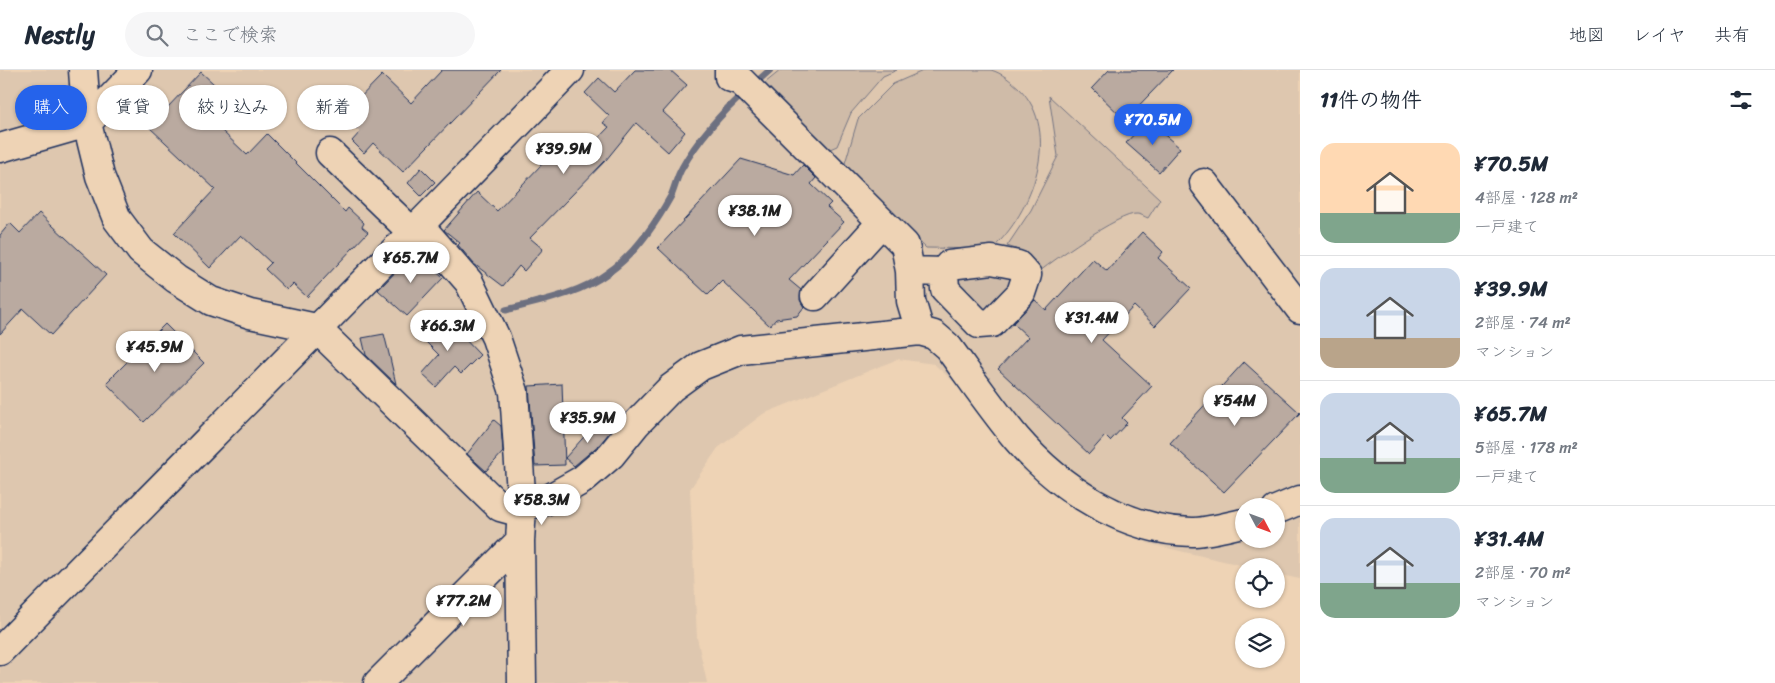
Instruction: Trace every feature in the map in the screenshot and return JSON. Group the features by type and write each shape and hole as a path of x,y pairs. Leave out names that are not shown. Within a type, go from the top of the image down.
{"street":[{"path":"83,70 88,123 100,176 117,219 141,251 176,279 211,301 250,314 316,328 500,507 511,510 545,501 582,480 610,455 636,424 671,388 701,366 741,350 920,332 934,335 948,347 1016,438 1044,467 1103,508 1133,522 1163,530 1194,532 1235,524"},
{"path":"0,148 88,123 138,70"},
{"path":"0,651 316,328 417,229 570,70"},
{"path":"742,83 905,245 910,271 911,301 920,332"},
{"path":"330,153 417,229 469,282 496,338 514,392 518,423 522,507 520,541 522,683"},
{"path":"1204,183 1300,309"},
{"path":"815,296 882,222"},
{"path":"910,271 944,272"},
{"path":"1285,506 1300,500"},
{"path":"378,683 520,541"}],"shaded area":[{"path":"0,70 1300,70 1300,579 1285,576 1285,558 1235,558 1235,564 1150,544 1086,517 1022,469 962,389 934,364 898,359 763,414 718,448 690,489 697,638 707,683 0,683"},
{"path":"781,70 897,70 883,76 851,113 837,146 823,152 760,87"},
{"path":"925,70 995,71 1019,88 1032,106 1039,127 1040,149 1037,172 1030,194 1019,215 1006,234 992,249 926,248 843,170 858,119 893,84"},
{"path":"1049,96 1160,199 1148,218 1137,214 1116,221 1069,250 1034,276 1032,263 1028,255 1007,246 1031,210 1058,156"},
{"path":"1011,272 1013,281 987,310 979,311 957,292 955,273"}],"building":[{"path":"442,70 501,70 403,172 373,143 364,153 352,141 360,132 358,130 369,130 369,88 382,75 411,103"},
{"path":"635,70 670,70 687,85 663,112 685,132 668,152 636,123 606,160 530,238 543,249 524,271 519,266 503,286 474,264 458,245 460,243 444,230 477,192 497,211 566,139 582,155 609,127 603,123 609,116 585,93 599,78 614,92"},
{"path":"1109,70 1173,70 1125,120 1092,88"},
{"path":"201,72 215,85 189,85"},
{"path":"179,95 179,130 221,130 247,155 267,134 345,212 348,208 364,223 362,227 368,232 307,297 293,284 287,290 265,269 271,263 241,235 210,268 174,233 215,189 152,130 169,130 169,106"},
{"path":"1147,120 1180,148 1159,172 1126,143"},
{"path":"741,159 794,175 803,165 816,178 811,184 831,203 827,207 844,222 789,280 801,290 800,300 804,307 797,316 776,319 770,326 722,281 708,295 658,248"},
{"path":"421,168 435,182 421,196 408,183"},
{"path":"39,213 106,275 51,335 23,309 0,334 0,235 10,223 20,233"},
{"path":"1142,232 1163,252 1158,258 1191,288 1155,326 1134,306 1102,340 1152,386 1122,418 1127,423 1110,441 1105,436 1089,454 998,369 1028,337 1013,323 1035,300 1046,310 1093,259 1107,271"},
{"path":"415,252 443,278 407,316 378,290"},
{"path":"456,320 460,334 480,355 461,374 454,367 436,387 422,374 439,355 424,340 428,336 422,330"},
{"path":"165,324 204,363 144,422 106,383"},
{"path":"384,334 396,384 366,355 362,338"},
{"path":"1244,362 1300,413 1224,492 1170,443"},
{"path":"562,384 565,465 535,466 529,386"},
{"path":"494,420 501,426 503,452 486,471 467,454"},
{"path":"598,421 610,432 600,444 574,466 565,458"}],"waterway":[{"path":"753,85 770,70"},
{"path":"506,310 546,300 586,286 619,265 636,247 659,217 671,196 680,171 702,138 745,92"}]}
